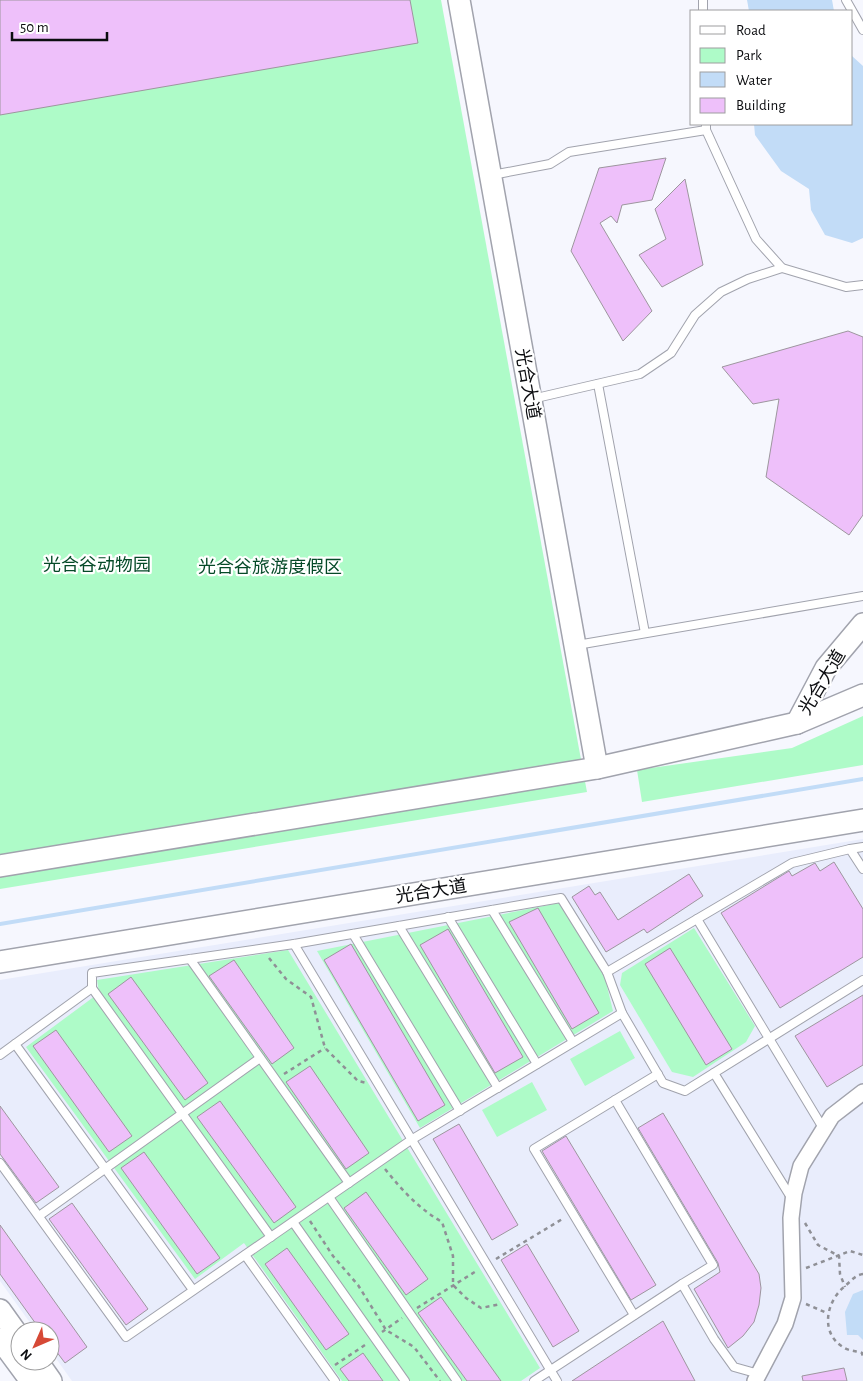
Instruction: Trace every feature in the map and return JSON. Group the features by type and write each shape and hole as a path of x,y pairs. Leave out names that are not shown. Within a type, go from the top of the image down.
{"street":[{"name":"光合大道","path":"458,0 597,768"},
{"name":"光合大道","path":"0,866 597,768 797,723 826,668 863,624"},
{"path":"797,723 863,696"},
{"name":"光合大道","path":"0,962 863,820"},
{"path":"757,1377 785,1324 793,1298 791,1218 801,1166 832,1116 863,1092"},
{"path":"0,1310 10,1324"},
{"path":"0,1339 31,1381"}],"lane":[{"path":"853,12 863,30"},
{"path":"489,175 550,164 569,152 706,127 756,239 782,268 846,287 863,285"},
{"path":"530,400 640,374 671,353 695,315 721,292 748,279 782,268"},
{"path":"598,384 645,633"},
{"path":"576,646 863,596"},
{"path":"607,972 792,863 863,847"},
{"path":"850,849 863,870"},
{"path":"270,1237 92,988 92,972 294,944 561,898 607,972 622,1012 663,1082 685,1091 863,980"},
{"path":"492,910 572,1042"},
{"path":"448,917 538,1064"},
{"path":"697,919 823,1128"},
{"path":"399,926 498,1088"},
{"path":"353,934 460,1111"},
{"path":"294,944 557,1381"},
{"path":"190,959 349,1183"},
{"path":"0,1055 92,988"},
{"path":"0,1163 126,1337 412,1140 622,1012"},
{"path":"15,1044 193,1290"},
{"path":"39,1216 106,1170 260,1058"},
{"path":"714,1072 793,1201"},
{"path":"634,1315 534,1149 658,1074"},
{"path":"534,1381 712,1265 615,1100"},
{"path":"329,1196 457,1381"},
{"path":"293,1222 405,1381"},
{"path":"245,1255 335,1381"},
{"path":"682,1284 714,1339 734,1367 757,1377"}],"path":[{"path":"262,949 286,980 311,997 324,1048 358,1082 378,1084"},
{"path":"276,1079 324,1048"},
{"path":"380,1162 402,1190 426,1212 442,1222 453,1256 453,1285 466,1298 481,1308 510,1302"},
{"path":"793,1201 818,1246 839,1256"},
{"path":"305,1213 333,1256 358,1284 386,1330 414,1347 440,1381"},
{"path":"328,1371 453,1285 572,1213"},
{"path":"792,1273 850,1251 863,1255"},
{"path":"839,1256 840,1274 845,1286"},
{"path":"863,1274 858,1275 836,1293 827,1313 829,1331 843,1347 862,1353 863,1358"},
{"path":"793,1298 827,1313"}],"shaded area":[{"path":"863,839 863,1381 72,1381 60,1364 60,1321 29,1321 0,1281 0,980"}],"green space":[{"name":"光合谷旅游度假区","path":"0,0 441,0 587,792 0,889"},
{"path":"863,716 863,765 642,802 637,770 792,748"},
{"path":"559,903 604,974 613,1011 420,1128 317,951"},
{"path":"694,928 755,1026 746,1042 693,1077 672,1072 620,985 622,973"},
{"path":"288,950 540,1368 521,1381 342,1381 244,1243 195,1279 26,1047 99,993 97,980"},
{"path":"620,1031 635,1058 585,1086 570,1059"},
{"path":"532,1082 547,1110 497,1137 482,1110"}],"water":[{"path":"747,0 832,0 834,10 749,10"},
{"path":"853,57 863,66 863,238 852,243 825,235 811,210 809,189 781,171 755,135 754,125 853,125"},
{"path":"863,1290 863,1340 858,1335 847,1335 845,1312 853,1294"}],"building":[{"path":"0,0 410,0 418,43 0,115"},
{"path":"666,158 652,200 622,205 617,223 611,216 600,223 652,311 623,341 571,251 599,168"},
{"path":"685,179 703,265 662,287 639,255 666,239 655,209"},
{"path":"848,331 863,337 863,515 849,535 766,477 779,399 753,404 722,367"},
{"path":"834,862 863,909 863,957 780,1008 721,913 789,871 792,876 815,863 820,871"},
{"path":"689,874 703,896 647,933 644,929 606,952 572,897 589,886 595,895 600,892 618,920"},
{"path":"538,908 599,1013 572,1029 509,922"},
{"path":"448,929 523,1057 495,1073 420,945"},
{"path":"351,944 445,1105 418,1121 324,960"},
{"path":"670,948 732,1049 706,1065 645,964"},
{"path":"234,960 294,1048 272,1064 209,976"},
{"path":"131,977 208,1083 185,1100 108,994"},
{"path":"863,995 863,1065 827,1087 795,1036"},
{"path":"56,1030 132,1136 109,1152 33,1046"},
{"path":"310,1066 369,1153 346,1169 286,1082"},
{"path":"220,1101 296,1207 274,1223 197,1117"},
{"path":"0,1106 59,1187 36,1203 0,1154"},
{"path":"663,1113 759,1274 761,1288 754,1322 743,1336 728,1348 694,1289 720,1272 718,1263 638,1128"},
{"path":"459,1124 518,1225 492,1240 433,1139"},
{"path":"566,1136 656,1285 631,1300 542,1151"},
{"path":"144,1152 220,1258 197,1274 121,1168"},
{"path":"366,1192 428,1279 406,1295 344,1208"},
{"path":"72,1203 148,1309 126,1325 49,1219"},
{"path":"0,1225 87,1347 65,1363 60,1356 60,1321 34,1321 0,1274"},
{"path":"527,1244 579,1331 553,1347 501,1260"},
{"path":"287,1248 349,1334 326,1350 265,1264"},
{"path":"441,1297 501,1381 467,1381 418,1313"},
{"path":"663,1321 695,1381 572,1381"},
{"path":"363,1353 383,1381 349,1381 340,1369"},
{"path":"844,1368 847,1381 803,1381 802,1376"}],"waterway":[{"path":"0,924 863,779"}],"park label":[{"name":"光合谷动物园","path":"97,565"}]}
